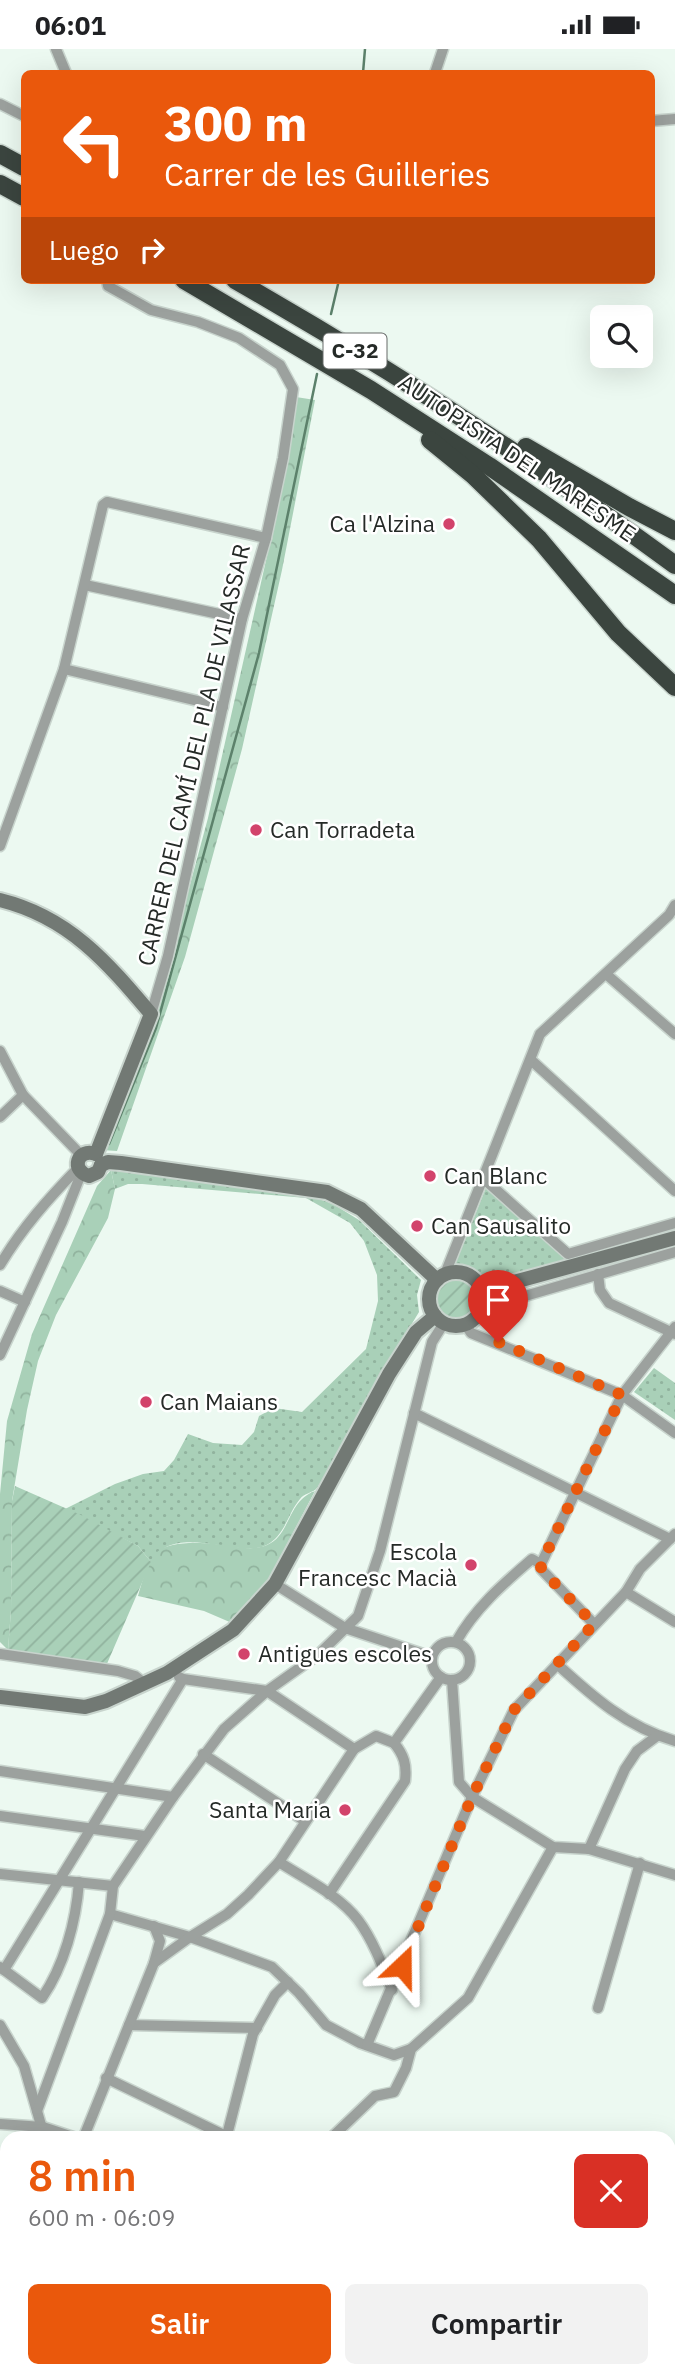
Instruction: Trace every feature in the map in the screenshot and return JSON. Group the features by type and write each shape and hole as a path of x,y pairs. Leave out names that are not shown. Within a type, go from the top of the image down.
{"highway":[{"path":"0,154 21,165"},
{"path":"0,184 21,195"},
{"name":"AUTOPISTA DEL MARESME","path":"191,284 371,390 489,466 675,595"},
{"name":"AUTOPISTA DEL MARESME","path":"242,284 475,425 675,565"},
{"path":"371,390 502,502 539,539 618,633 675,687"},
{"name":"C-32","path":"475,425 529,449 675,531"}],"street":[{"path":"56,49 65,70"},
{"path":"436,70 443,49"},
{"path":"0,104 21,114"},
{"path":"655,121 675,119"},
{"name":"CARRER DEL CAMÍ DEL PLA DE VILASSAR","path":"108,284 151,310 198,322 239,338 280,365 293,389 283,458 266,538 242,619 168,956 151,1014"},
{"path":"0,846 64,669 103,505 107,502 266,538"},
{"path":"85,585 242,619"},
{"path":"64,669 223,707"},
{"path":"0,900 38,913 73,934 110,966 151,1014 94,1175 80,1165 23,1095 0,1051"},
{"path":"675,905 672,917 540,1034 484,1179 441,1277 429,1294 429,1302 439,1319 458,1326 471,1321 481,1309 675,1252"},
{"path":"606,974 675,1034"},
{"path":"530,1060 675,1191"},
{"path":"0,1117 23,1095"},
{"path":"0,1265 19,1233 89,1152 99,1160 108,1162 327,1192 361,1209 441,1277"},
{"path":"0,1355 62,1223 80,1165"},
{"path":"484,1179 568,1254 675,1223"},
{"path":"481,1291 675,1238"},
{"path":"441,1277 453,1272 470,1276 481,1291 481,1309"},
{"path":"594,1624 541,1569 541,1564 622,1395 674,1330 609,1303 600,1290 598,1274"},
{"path":"0,1291 24,1302"},
{"path":"37,2111 110,1914 113,1886 145,1836 224,1729 267,1691 319,1654 358,1616 380,1551 439,1319"},
{"path":"79,1882 65,1952 42,1998 2,1968 116,1788 176,1675 233,1630 275,1584 389,1374 416,1332 439,1319"},
{"path":"465,1324 471,1333 622,1395 675,1433"},
{"path":"368,2045 472,1797 514,1710 625,1593 640,1569 672,1537 414,1413"},
{"path":"456,1642 465,1626 503,1585 532,1559 541,1564"},
{"path":"275,1584 345,1628 432,1657"},
{"path":"625,1593 675,1622"},
{"path":"456,1642 465,1647 470,1660 466,1673 452,1680 441,1677 434,1670 432,1657 439,1645 456,1642"},
{"path":"0,1654 118,1671 135,1676 145,1683"},
{"path":"557,1664 624,1719 657,1736 675,1741"},
{"path":"0,1697 85,1707 106,1702 145,1683 176,1675 267,1691 354,1749"},
{"path":"394,1743 441,1677"},
{"path":"452,1680 459,1782 472,1797 553,1847 589,1849 675,1875"},
{"path":"154,1963 227,1914 279,1862 354,1749 376,1736 394,1743 404,1758 407,1769 405,1781 329,1894"},
{"path":"589,1849 625,1769 637,1751 657,1736"},
{"path":"204,1754 305,1821"},
{"path":"0,1771 173,1797"},
{"path":"0,1816 145,1836"},
{"path":"110,1914 190,1937 272,1967 326,2025 394,2055 411,2049 468,1998 553,1847"},
{"path":"279,1862 329,1894 358,1920 383,1966 392,1990"},
{"path":"598,2008 640,1863"},
{"path":"0,1874 113,1886"},
{"path":"84,2131 154,1963 160,1941 154,1926"},
{"path":"228,2131 253,2034 275,1995 288,1982"},
{"path":"0,2025 24,2066 44,2131"},
{"path":"129,2025 257,2028"},
{"path":"338,2131 375,2096 394,2092 407,2068 411,2049"},
{"path":"106,2078 214,2131"},
{"path":"0,2124 43,2127 56,2131"}],"green space":[{"path":"296,397 315,400 282,570 242,749 185,957 117,1151 102,1150 154,1018 208,818 274,525"},
{"path":"111,1170 305,1194 333,1204 359,1220 421,1280 417,1295 419,1312 351,1426 328,1471 317,1488 300,1499 275,1539 258,1548 192,1542 176,1544 162,1550 151,1562 138,1546 65,1509 115,1484 143,1474 164,1471 174,1460 188,1434 213,1443 242,1445 254,1432 259,1416 274,1408 302,1412 366,1349 378,1301 377,1275 364,1241 350,1223 306,1198 142,1184 128,1184 115,1189"},
{"path":"111,1170 115,1189 108,1218 56,1315 38,1361 27,1410 12,1501 8,1650 0,1642 0,1494 7,1421 32,1334 97,1186"},
{"path":"487,1185 567,1260 486,1281 467,1268 454,1267"},
{"path":"455,1279 469,1285 475,1299 469,1313 455,1319 441,1313 435,1299 441,1285"},
{"path":"654,1368 675,1383 675,1420 634,1392"},
{"path":"15,1486 81,1515 138,1546 151,1562 106,1666 8,1650 12,1501"},
{"path":"315,1491 267,1582 232,1623 204,1611 138,1596 150,1562 163,1548 192,1543 249,1548 267,1545 281,1534 299,1502"}],"waterway":[{"path":"363,70 365,49"},
{"path":"331,314 338,284"},
{"path":"109,1144 156,1028 259,653 317,374"}],"place":[{"name":"Ca l'Alzina","path":"449,524"},
{"name":"Can Torradeta","path":"256,830"},
{"name":"Can Blanc","path":"430,1176"},
{"name":"Can Sausalito","path":"417,1226"},
{"name":"Can Maians","path":"146,1402"},
{"name":"Escola Francesc Macià","path":"471,1565"},
{"name":"Antigues escoles","path":"244,1654"},
{"name":"Santa Maria","path":"345,1810"}],"route":[{"path":"402,1966 472,1797 514,1710 594,1624 541,1569 541,1564 622,1395 498,1342"}]}
